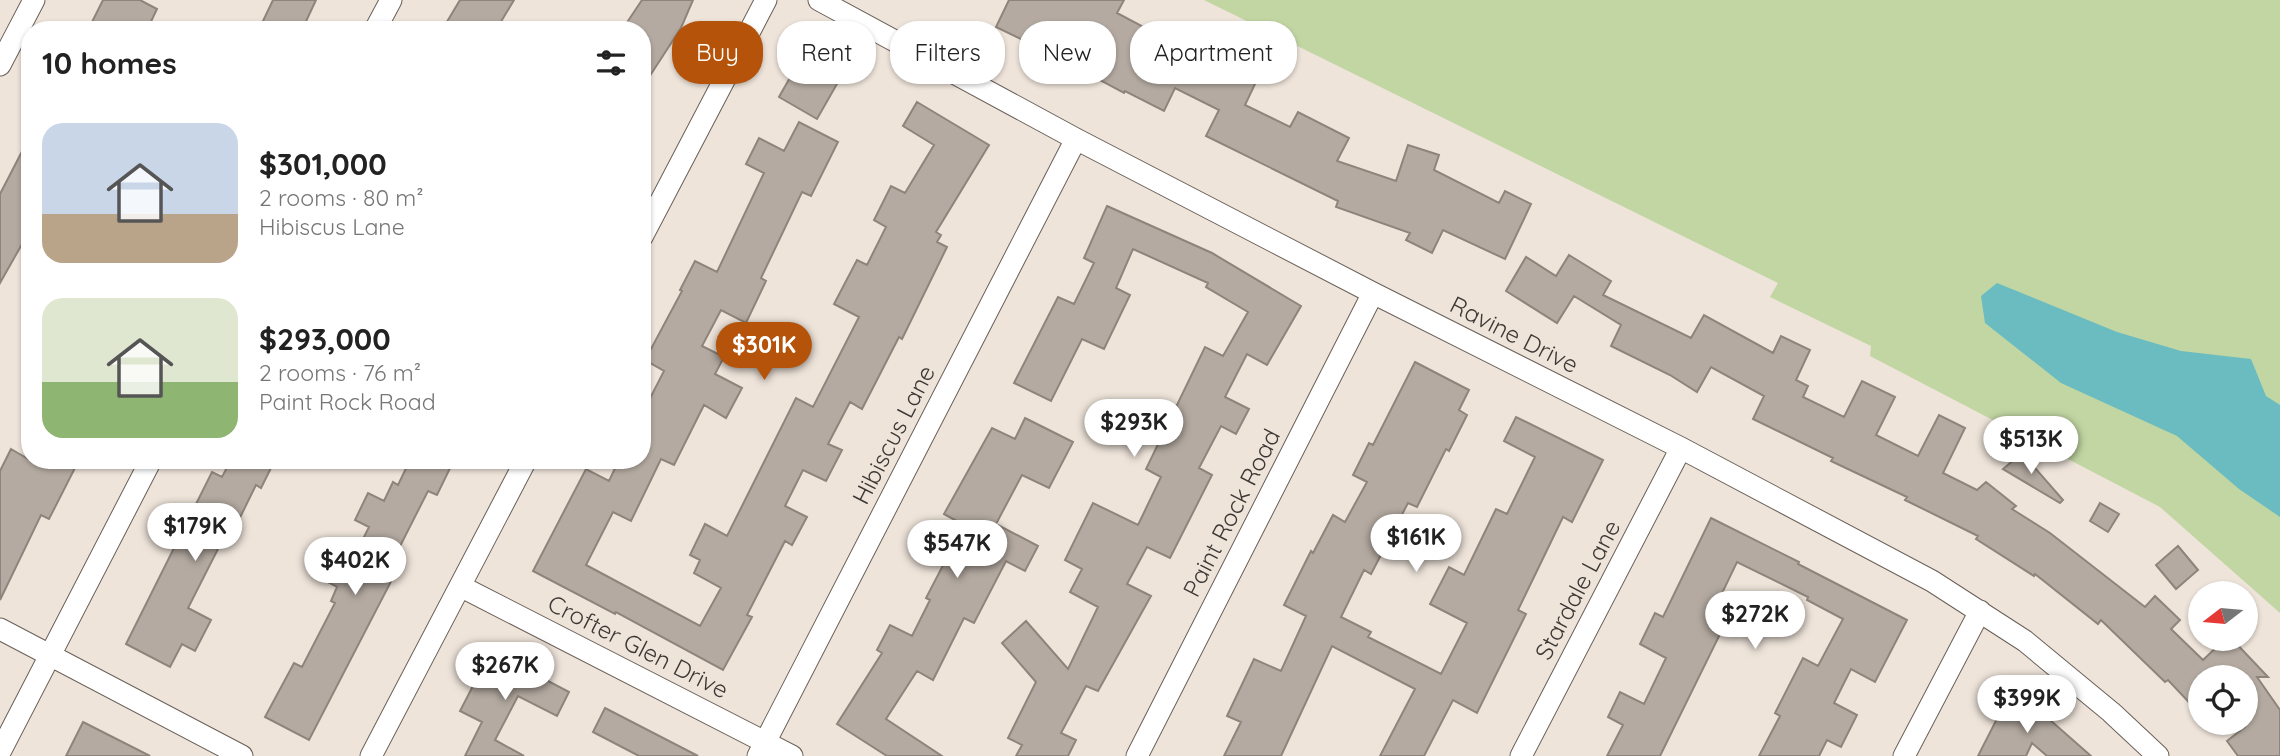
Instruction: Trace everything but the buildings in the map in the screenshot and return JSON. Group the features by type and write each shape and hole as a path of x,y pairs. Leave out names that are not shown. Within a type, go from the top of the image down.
{"street":[{"path":"23,21 34,0"},
{"path":"380,21 391,0"},
{"path":"651,220 766,0"},
{"name":"Ravine Drive","path":"819,0 1076,139 1681,448 1932,581 2025,641 2158,756"},
{"path":"0,65 21,25"},
{"name":"Hibiscus Lane","path":"761,749 1076,139"},
{"name":"Paint Rock Road","path":"1137,756 1373,293"},
{"name":"Stardale Lane","path":"1521,756 1681,448"},
{"path":"0,752 146,469"},
{"path":"371,756 521,469"},
{"name":"Crofter Glen Drive","path":"460,586 761,749 792,756"},
{"path":"1904,756 1980,611"},
{"path":"0,629 242,756"}],"green space":[{"path":"1204,0 2280,0 2280,613 2258,594 2258,581 2244,581 2160,507 1870,356 1871,346 1770,297 1778,283 1297,46 1297,21 1247,21"}],"water":[{"path":"1997,283 2117,332 2181,351 2251,359 2266,396 2280,405 2280,517 2239,489 2177,436 2061,383 1985,323 1981,296"}]}
